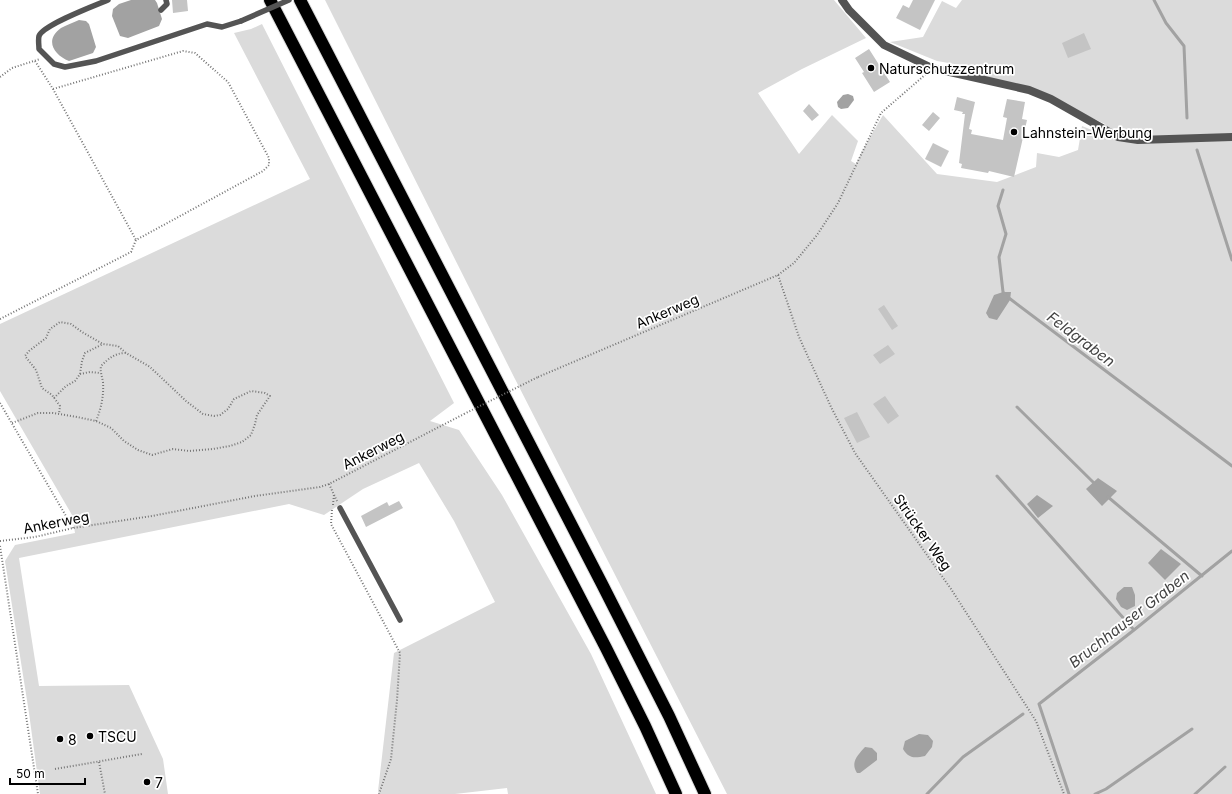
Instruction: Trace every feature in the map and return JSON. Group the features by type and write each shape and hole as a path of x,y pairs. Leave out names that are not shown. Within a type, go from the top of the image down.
{"highway":[{"path":"270,0 606,648 645,726 676,794"},
{"path":"300,0 669,716 705,794"}],"street":[{"path":"842,0 849,10 884,45 932,68 1029,90 1051,99 1118,136 1138,140 1232,137"}],"lane":[{"path":"108,0 44,30 39,36 39,49 54,64 65,67 96,62 207,24 222,26 241,21 289,0"},
{"path":"161,10 167,4 166,0"},
{"path":"340,508 400,620"}],"path":[{"path":"0,319 131,252 136,240 268,168 270,162 228,82 195,53 187,51 53,89"},
{"path":"0,77 12,68 46,57"},
{"path":"35,61 53,89 136,240"},
{"name":"Ankerweg","path":"0,541 35,537 73,528 152,516 255,496 320,487 329,484 538,377 778,275 794,263 817,235 838,203 881,113 932,68"},
{"name":"Strücker Weg","path":"778,275 799,337 831,407 855,453 951,589 1036,721 1064,794"},
{"path":"12,423 38,413 59,414 96,421 111,428 124,441 133,447 152,456 173,449 189,451 230,446 242,442 251,434 256,424 256,415 270,396 265,393 251,391 234,399 228,409 220,415 214,416 203,414 186,401 150,367 126,353 118,346 103,344 71,324 60,322 50,328 46,338 25,356 36,370 42,388 52,395 60,406 59,414"},
{"path":"54,398 66,386 75,381 80,374 85,353 103,344"},
{"path":"96,421 102,407 103,383 100,373 101,366 117,353 126,353"},
{"path":"80,374 90,372 100,373"},
{"path":"0,403 73,528"},
{"path":"329,484 340,508"},
{"path":"334,494 331,524 400,653 391,759 379,794"},
{"path":"0,546 38,794"},
{"path":"55,769 142,754"},
{"path":"99,762 105,794"}],"shaded area":[{"path":"131,0 155,0 162,19 159,26 128,38 120,36 112,16 113,9 119,4"},
{"path":"325,0 834,0 866,38 802,69 758,93 799,154 832,115 858,141 851,161 856,164 883,115 937,174 997,182 1036,167 1037,153 1059,157 1078,150 1082,126 1109,137 1105,124 1054,100 965,72 966,66 937,61 890,42 923,37 942,1 956,8 962,0 1232,0 1232,794 727,794 515,379"},
{"path":"79,20 86,21 89,24 96,47 93,53 69,61 55,51 52,42 53,37 61,28"},
{"path":"262,24 454,403 430,421 459,430 502,495 591,654 656,794 508,794 507,788 455,794 379,794 378,791 394,653 495,602 454,521 419,463 363,489 324,515 289,504 19,558 39,686 129,685 163,759 168,794 40,794 5,561 15,545 75,533 72,515 0,391 0,324 310,179 234,33 251,29"},
{"path":"848,94 853,96 854,100 848,108 841,109 838,107 837,102 843,95"},
{"path":"1003,292 1011,292 1010,300 997,320 989,318 986,313 994,295"},
{"path":"1098,478 1117,491 1102,506 1086,489"},
{"path":"1037,495 1053,506 1038,518 1027,504"},
{"path":"1161,549 1181,564 1165,580 1148,563"},
{"path":"1124,587 1132,587 1135,595 1135,606 1127,610 1121,607 1116,599 1117,593"},
{"path":"919,734 928,735 933,741 932,747 925,756 910,756 903,749 905,741"},
{"path":"865,747 872,748 877,753 877,760 860,773 857,773 854,765 856,759"}],"building":[{"path":"172,0 187,0 188,11 173,13"},
{"path":"913,0 935,0 920,30 896,18 903,5 909,8"},
{"path":"1084,33 1091,49 1068,58 1062,43"},
{"name":"Naturschutzzentrum","path":"869,49 890,82 874,92 862,73 864,72 855,58"},
{"name":"Lahnstein-Werbung","path":"957,97 975,102 969,129 972,130 971,134 1003,140 1007,118 1003,117 1007,99 1025,102 1022,119 1027,120 1014,177 989,171 988,173 961,168 962,164 959,163 965,114 954,110"},
{"path":"809,104 819,115 812,121 803,111"},
{"path":"933,112 940,118 929,131 922,125"},
{"path":"933,143 949,151 941,167 925,159"},
{"path":"884,305 898,326 892,330 878,309"},
{"path":"888,345 895,354 880,364 873,355"},
{"path":"885,396 899,416 888,424 873,404"},
{"path":"857,412 870,437 857,443 844,418"},
{"path":"399,501 403,508 366,527 361,516 387,502 389,506"}],"waterway":[{"name":"Bruchhauser Graben","path":"1154,0 1166,23 1184,46 1187,118"},
{"name":"Bruchhauser Graben","path":"1197,150 1232,260"},
{"name":"Feldgraben","path":"1003,190 998,206 1006,234 999,257 1003,292 1005,294"},
{"name":"Feldgraben","path":"1009,298 1232,466"},
{"path":"1017,407 1095,484"},
{"path":"997,476 1134,630"},
{"path":"1108,497 1202,576"},
{"name":"Bruchhauser Graben","path":"1069,794 1039,704 1232,551"},
{"name":"Bruchhauser Graben","path":"927,794 963,757 1023,714"},
{"path":"1095,794 1106,789 1192,729"},
{"path":"1195,794 1225,767"}],"place":[{"name":"Naturschutzzentrum","path":"871,68"},
{"name":"Lahnstein-Werbung","path":"1014,132"},
{"name":"TSCU","path":"90,736"},
{"name":"8","path":"60,739"},
{"name":"7","path":"147,782"}]}
